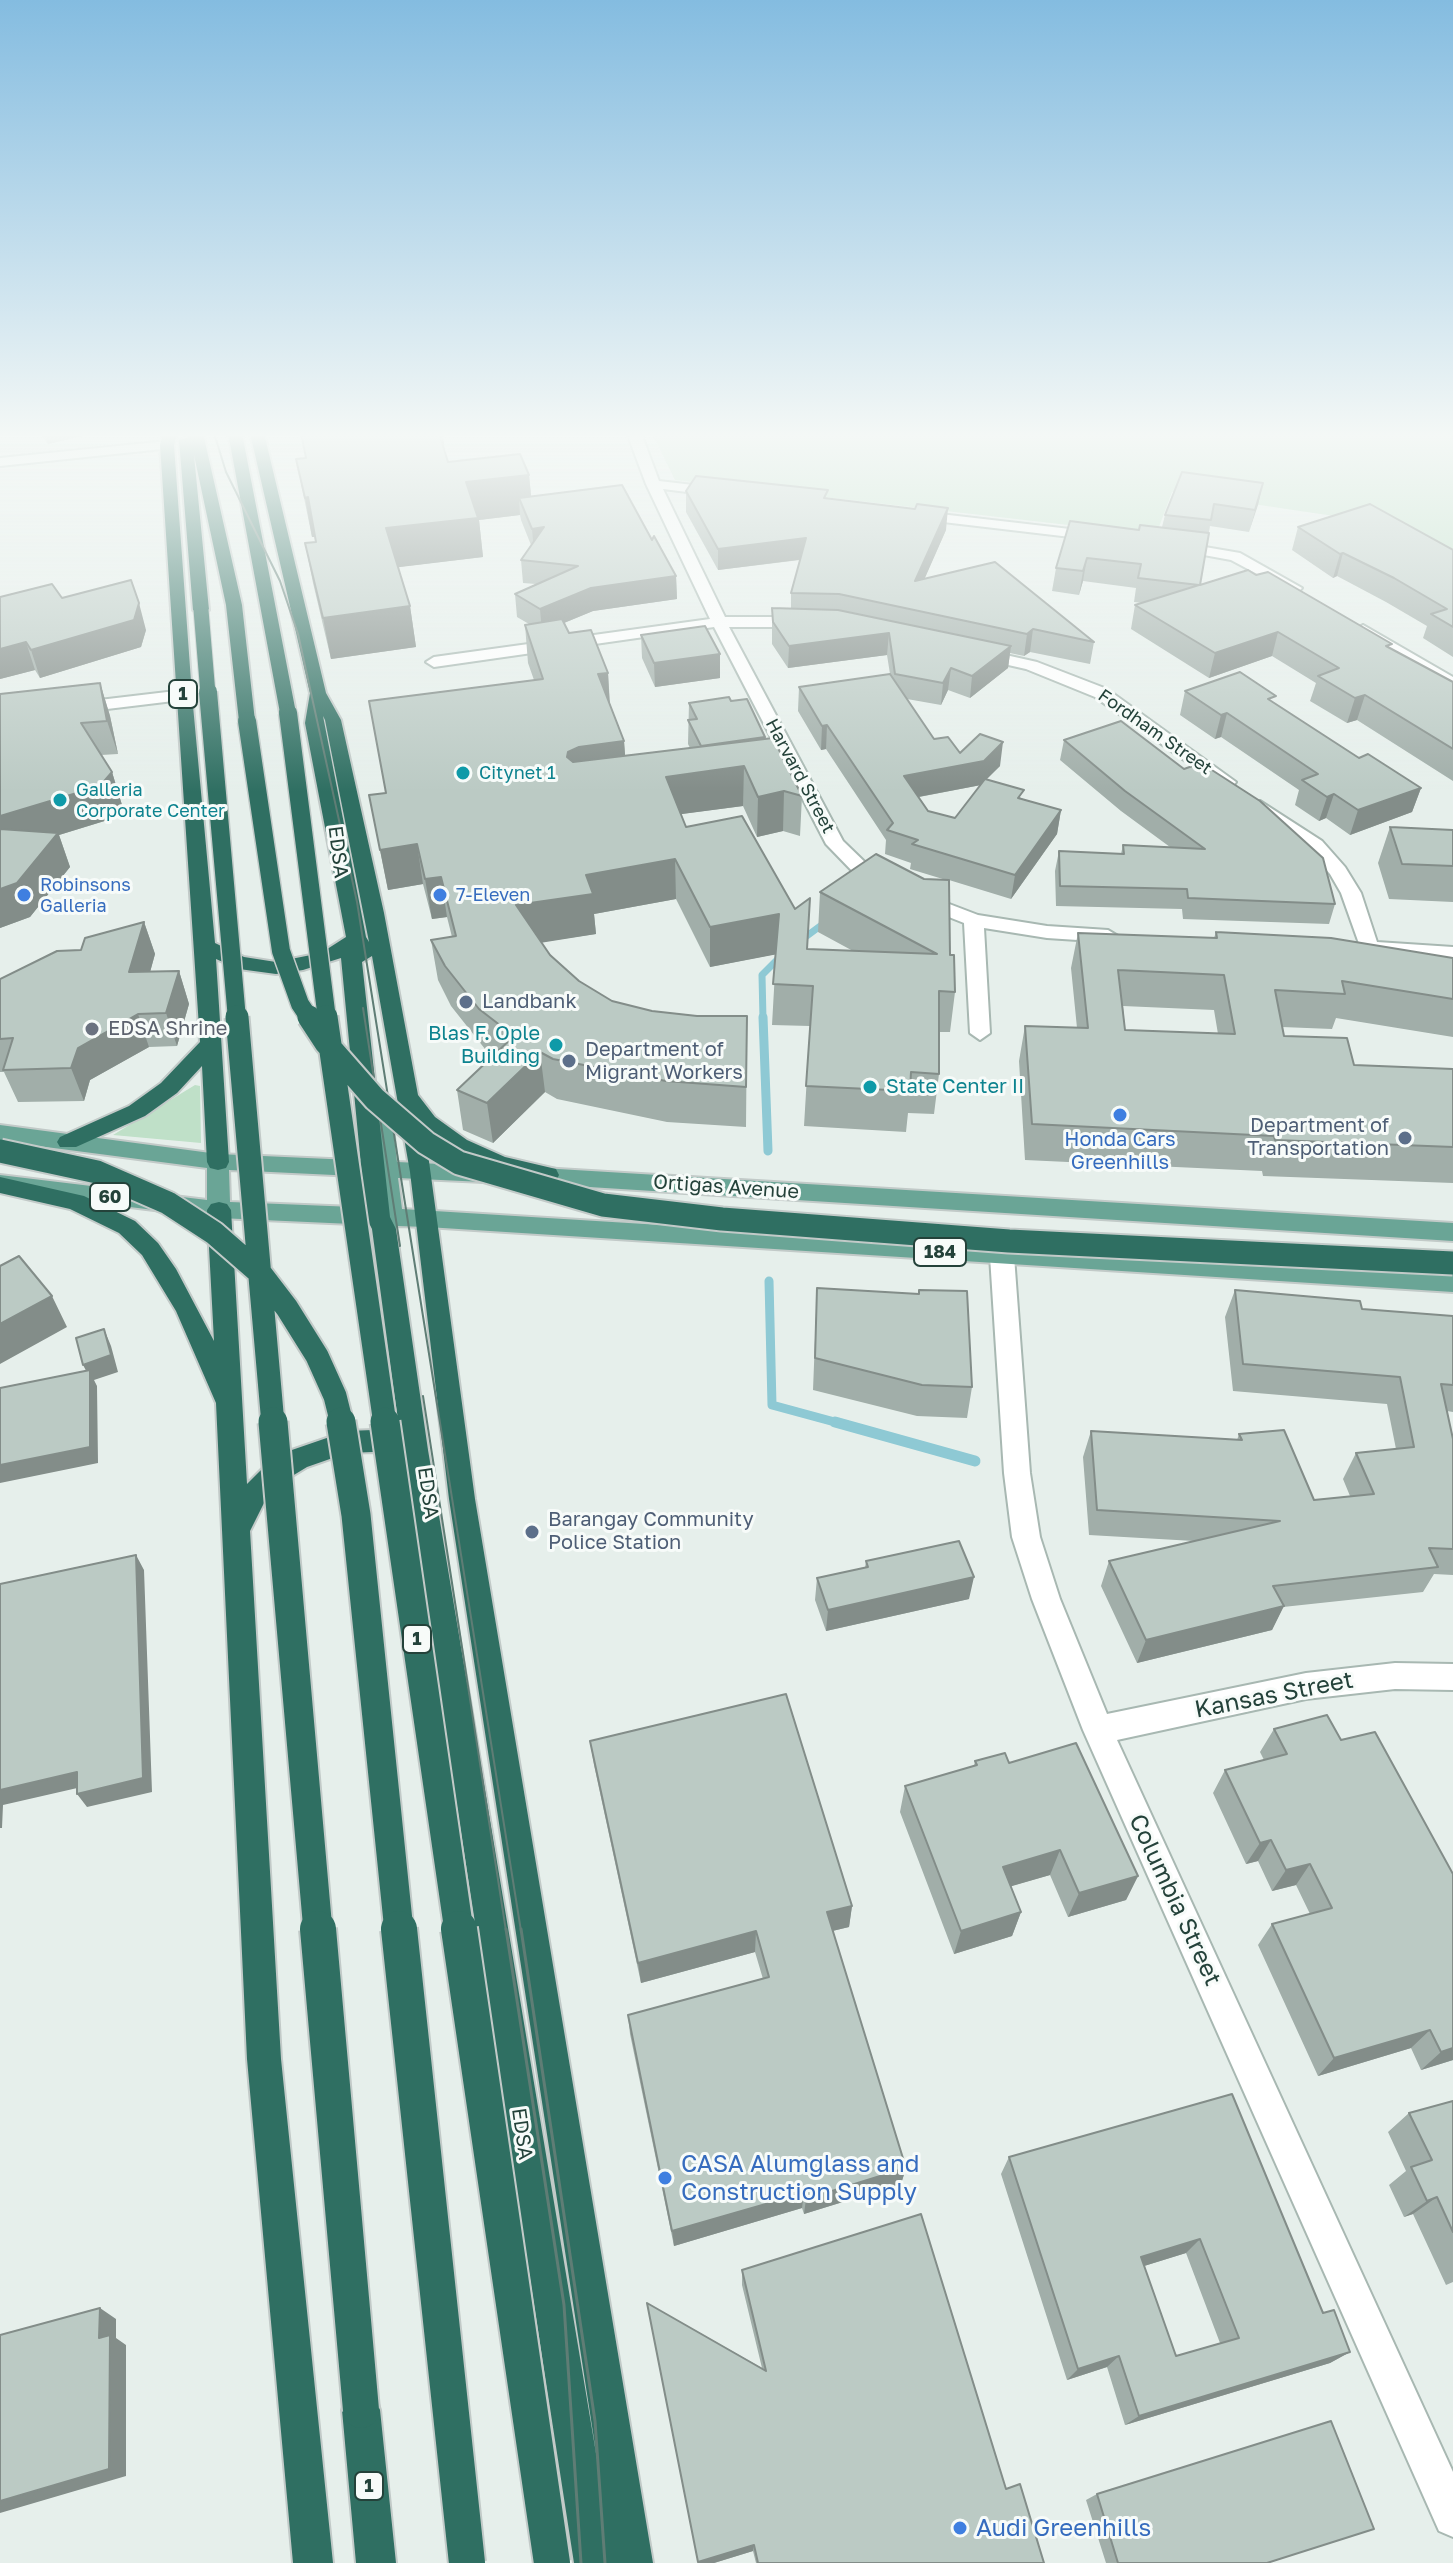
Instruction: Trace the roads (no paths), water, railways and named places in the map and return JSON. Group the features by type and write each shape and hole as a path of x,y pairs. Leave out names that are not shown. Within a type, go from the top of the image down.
{"highway":[{"name":"1","path":"175,553 205,942 218,1162"},
{"name":"1","path":"195,553 376,2563"},
{"path":"222,553 234,605 247,721 281,951 300,1004 326,1043 375,1099 426,1143 459,1163 603,1205 722,1219 1009,1241 1453,1263"},
{"name":"EDSA","path":"258,553 288,713 334,1078 552,2563"},
{"name":"1","path":"285,553 318,693 333,720 374,913 421,1172 462,1499 633,2563"},
{"path":"176,572 196,570"},
{"name":"1","path":"318,693 313,723 353,942 380,1170"},
{"path":"205,942 219,954 239,963 276,968 316,961 353,942"},
{"name":"1","path":"353,942 361,944 381,1120"},
{"path":"68,1142 137,1111 169,1088 212,1042"},
{"path":"406,1093 427,1122 459,1146 500,1164 548,1175"},
{"path":"0,1151 97,1172 168,1203 214,1233 261,1274 287,1308 317,1356 335,1396 345,1437 358,1531 444,2370 467,2563"},
{"path":"0,1184 65,1198 106,1214 127,1227 150,1249 188,1310 231,1412"},
{"name":"1","path":"219,1210 264,2059 313,2563"},
{"name":"1","path":"384,1221 415,1450 594,2563"},
{"path":"235,1534 244,1511 257,1491 275,1473 298,1459 347,1442 373,1441 415,1450"},
{"path":"532,2177 569,2166"}],"main road":[{"name":"1","path":"381,1120 380,1170 384,1221"},
{"name":"Ortigas Avenue","path":"0,1133 218,1162 548,1175 1453,1232"},
{"path":"60,1191 82,1183 94,1171 99,1156 92,1145"},
{"name":"1","path":"218,1162 219,1210"},
{"name":"60","path":"0,1184 219,1210 384,1221 427,1219"},
{"name":"184","path":"427,1219 1249,1273 1453,1283"},
{"path":"1241,1219 1260,1243 1262,1254 1249,1273"},
{"path":"1315,1224 1301,1237 1300,1253 1304,1261 1322,1277"},
{"path":"1359,1226 1376,1244 1380,1254 1377,1271 1370,1279"}],"street":[{"name":"Harvard Street","path":"686,553 785,767 835,844 865,873 974,920 1047,932 1125,938"},
{"path":"1215,553 1235,556 1310,597"},
{"path":"1349,621 1453,684"},
{"path":"434,662 719,622 823,623"},
{"name":"Fordham Street","path":"967,651 1031,665 1101,693 1315,845 1338,871 1351,893 1362,948 1453,953"},
{"path":"61,709 184,695"},
{"path":"974,920 980,1033"},
{"name":"Columbia Street","path":"1002,1256 1014,1445 1026,1537 1098,1730 1453,2517"},
{"name":"Kansas Street","path":"1098,1730 1335,1681 1395,1676 1453,1677"}],"waterway":[{"path":"800,941 827,921"},
{"path":"763,1019 762,975 782,955"},
{"path":"763,1017 768,1151"},
{"path":"769,1281 772,1405 842,1424"},
{"path":"835,1422 975,1461"}],"tram line":[{"path":"266,553 280,581 298,634 357,902 521,1931"},
{"path":"363,1008 400,1246"},
{"path":"423,1396 506,1931"},
{"path":"506,1929 564,2305 581,2563"},
{"path":"521,1929 595,2421 605,2563"}],"place":[{"name":"Citynet 1","path":"463,773"},
{"name":"Galleria Corporate Center","path":"60,800"},
{"name":"Robinsons Galleria","path":"24,895"},
{"name":"7-Eleven","path":"440,895"},
{"name":"Landbank","path":"466,1002"},
{"name":"EDSA Shrine","path":"92,1029"},
{"name":"Blas F. Ople Building","path":"556,1045"},
{"name":"Department of Migrant Workers","path":"569,1061"},
{"name":"State Center II","path":"870,1087"},
{"name":"Honda Cars Greenhills","path":"1120,1115"},
{"name":"Department of Transportation","path":"1405,1138"},
{"name":"Barangay Community Police Station","path":"532,1532"},
{"name":"CASA Alumglass and Construction Supply","path":"665,2178"},
{"name":"Audi Greenhills","path":"960,2528"}]}
